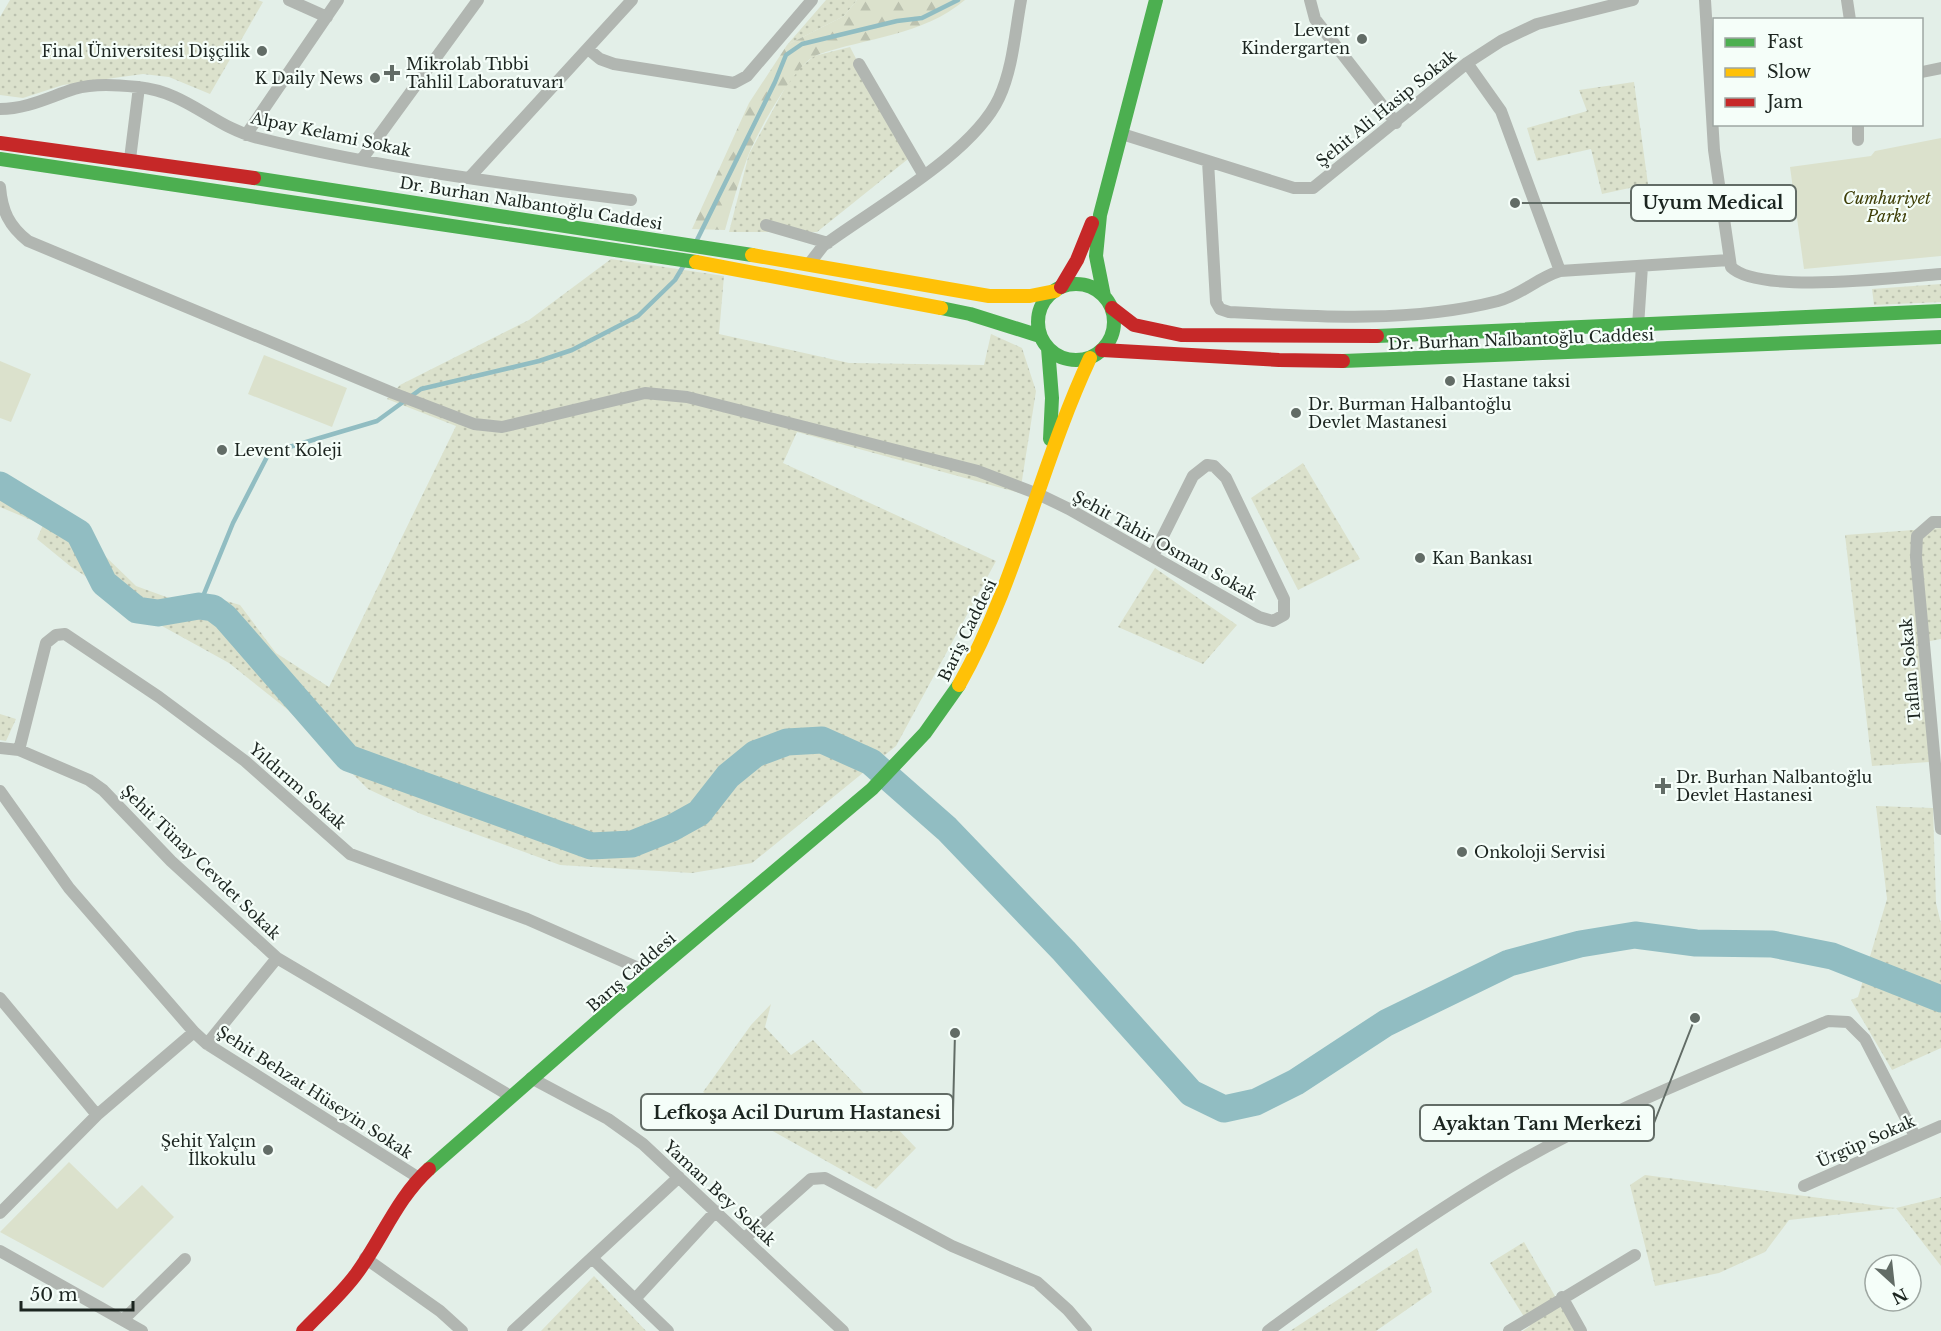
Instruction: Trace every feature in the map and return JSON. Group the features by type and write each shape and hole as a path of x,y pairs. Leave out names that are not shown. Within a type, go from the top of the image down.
{"main road":[{"path":"1103,200 1095,262 1104,296 1112,308 1113,330 1102,350 1090,357 1068,359 1048,348 1040,336 1038,324 1040,311 1046,299 1058,289 1077,260 1103,200 1156,0"},
{"name":"Dr. Burhan Nalbantoğlu Caddesi","path":"0,143 130,159 673,241 989,296 1030,296 1058,289"},
{"name":"Dr. Burhan Nalbantoğlu Caddesi","path":"0,159 716,265 978,316 1040,336"},
{"path":"1058,289 1083,285 1104,296"},
{"name":"Dr. Burhan Nalbantoğlu Caddesi","path":"1112,308 1134,325 1181,335 1378,336 1638,326 1941,310"},
{"name":"Dr. Burhan Nalbantoğlu Caddesi","path":"1102,350 1279,360 1381,362 1941,337"},
{"name":"Bariş Caddesi","path":"1048,348 1052,398 1049,455"},
{"name":"Bariş Caddesi","path":"868,793 908,756 955,693 988,632 1011,579 1049,455 1073,391 1090,357"},
{"name":"Barış Caddesi","path":"303,1331 357,1273 404,1196 419,1178 652,974 768,880 868,793"}],"street":[{"path":"289,0 327,17"},
{"path":"246,135 338,0"},
{"path":"362,159 478,0"},
{"path":"469,178 632,0"},
{"path":"588,49 600,59 614,64 734,83 747,76 812,0"},
{"path":"809,264 828,243 965,143 994,109 1008,73 1021,0"},
{"path":"1310,0 1315,19 1396,123"},
{"name":"Şehit Ali Hasip Sokak","path":"1122,134 1294,188 1308,189 1322,183 1467,63 1500,41 1530,26 1633,0"},
{"path":"1705,0 1714,150 1729,261 1737,273 1759,280 1780,282 1941,274"},
{"path":"1847,0 1850,18"},
{"path":"1467,63 1501,111 1560,271"},
{"path":"859,64 923,174"},
{"path":"1923,72 1941,68"},
{"name":"Alpay Kelami Sokak","path":"0,109 26,106 84,87 139,87 182,99 246,135 469,178 631,200"},
{"path":"130,159 139,87"},
{"path":"1858,126 1858,140"},
{"path":"1208,161 1216,302 1224,311 1343,316 1442,310 1501,300 1541,277 1560,271 1729,261"},
{"name":"Şehit Tahir Osman Sokak","path":"0,187 4,214 16,231 28,242 442,413 474,424 502,427 645,393 687,397 978,471 1038,494 1259,617 1277,621 1285,613 1284,599 1226,478 1214,466 1208,465 1193,476 1153,556"},
{"path":"766,225 828,243"},
{"path":"1638,326 1642,266"},
{"name":"Taflan Sokak","path":"1941,522 1933,522 1917,536 1916,557 1941,829"},
{"name":"Yıldırım Sokak","path":"19,750 46,643 56,635 65,634 159,697 245,761 350,854 527,920 652,974"},
{"name":"Şehit Tünay Cevdet Sokak","path":"0,748 19,750 89,780 103,790 171,861 277,958 512,1096"},
{"name":"Şehit Behzat Hüseyin Sokak","path":"0,791 69,888 194,1032 207,1044 419,1178"},
{"path":"207,1044 277,958"},
{"path":"0,998 97,1115"},
{"path":"1268,1331 1400,1235 1495,1176 1654,1094 1828,1021 1848,1022 1865,1039 1915,1136"},
{"name":"Şehit Behzat Hüseyin Sokak","path":"0,1213 97,1115 194,1032"},
{"name":"Yaman Bey Sokak","path":"531,1078 616,1124 679,1177 843,1331"},
{"name":"Ürgüp Sokak","path":"1804,1186 1941,1126"},
{"path":"513,1331 679,1177"},
{"path":"745,1238 811,1179 825,1178 952,1246 1037,1282 1068,1310 1086,1331"},
{"path":"635,1299 716,1211"},
{"path":"0,1251 142,1331"},
{"path":"1509,1331 1635,1255"},
{"path":"365,1258 440,1311 462,1331"},
{"path":"592,1258 668,1331"},
{"path":"124,1319 186,1259"},
{"path":"1562,1297 1581,1331"}],"green space":[{"path":"10,0 258,0 263,2 210,94 169,77 143,74 63,85 23,98 0,95 0,17"},
{"path":"826,0 857,0 844,16 787,45"},
{"path":"857,0 965,0 948,12 913,28 836,49 817,55 808,61 788,84 753,145 725,230 692,229 749,103 787,45 844,16"},
{"path":"850,47 908,159 817,232 729,232 749,154 792,75 814,56"},
{"path":"1634,82 1648,184 1602,194 1591,149 1537,161 1527,128 1587,111 1579,90"},
{"name":"Cumhuriyet Parkı","path":"1941,138 1941,256 1804,269 1790,167 1871,156 1875,151"},
{"path":"611,259 724,276 719,334 849,363 984,365 991,334 1022,348 1036,391 1020,493 797,432 783,463 996,561 896,746 752,863 692,873 560,865 421,814 368,789 288,710 229,663 153,621 70,566 37,539 43,525 0,507 0,473 22,491 84,521 103,554 136,586 180,602 216,598 240,605 276,653 329,687 456,426 387,399 400,385 529,320"},
{"path":"1941,284 1941,302 1874,305 1872,289"},
{"path":"264,355 347,388 332,427 248,394"},
{"path":"0,361 31,374 11,422 0,418"},
{"path":"1303,463 1360,559 1298,590 1251,498"},
{"path":"1941,528 1941,639 1920,643 1929,762 1872,766 1845,535"},
{"path":"1155,568 1237,625 1203,664 1118,627"},
{"path":"0,714 16,719 6,741 0,740"},
{"path":"1876,806 1933,808 1936,903 1941,924 1941,1048 1892,1070 1851,1000 1858,997 1887,899"},
{"path":"771,1004 765,1027 791,1055 813,1040 916,1148 876,1189 703,1092 751,1025"},
{"path":"69,1162 117,1209 142,1185 174,1217 103,1288 0,1232"},
{"path":"1645,1175 1896,1208 1789,1220 1765,1252 1719,1273 1655,1286 1630,1185"},
{"path":"1941,1197 1941,1266 1896,1208"},
{"path":"1524,1242 1575,1331 1523,1331 1530,1326 1490,1263"},
{"path":"1417,1248 1432,1292 1376,1331 1290,1331"},
{"path":"594,1276 646,1331 541,1331"}],"waterway":[{"path":"696,242 786,55 802,44 897,21 922,18 958,0"},
{"path":"199,606 233,523 269,453 377,421 421,389 539,361 572,350 638,316 675,280 684,265"},
{"path":"0,485 79,533 104,583 137,610 158,613 199,606 213,608 225,617 348,758 591,846 632,844 672,828 699,813 728,776 755,754 787,742 822,740 871,762 947,829 1064,951 1191,1093 1224,1109 1256,1102 1296,1082 1386,1023 1509,963 1580,944 1635,935 1696,943 1772,944 1832,956 1941,999"}],"traffic: fast":[{"path":"1104,296 1096,256 1100,215 1156,0"},
{"path":"0,159 696,262"},
{"path":"254,178 752,255"},
{"path":"1076,284 1090,287 1103,295 1111,308 1114,322 1111,336 1103,349 1090,357 1076,360 1062,357 1049,349 1041,336 1038,322 1041,308 1049,295 1062,287 1076,284"},
{"path":"941,308 970,314 1040,336"},
{"path":"1377,336 1941,311"},
{"path":"1343,361 1941,337"},
{"path":"1048,348 1052,398 1050,439"},
{"path":"429,1169 616,1005 872,789 925,733 959,685"}],"traffic: slow":[{"path":"752,255 989,296 1030,296 1055,291"},
{"path":"696,262 941,308"},
{"path":"959,685 997,606 1072,399 1090,358"}],"traffic: jam":[{"path":"0,143 254,178"},
{"path":"1061,287 1077,260 1092,223"},
{"path":"1112,308 1134,325 1181,335 1377,336"},
{"path":"1102,350 1279,360 1343,361"},
{"path":"303,1331 351,1281 408,1193 429,1169"}],"place":[{"name":"Levent Kindergarten","path":"1362,39"},
{"name":"Final Üniversitesi Dişçilik","path":"262,51"},
{"name":"Mikrolab Tıbbi Tahlil Laboratuvarı","path":"392,73"},
{"name":"K Daily News","path":"375,78"},
{"name":"Uyum Medical","path":"1515,203"},
{"name":"Hastane taksi","path":"1450,381"},
{"name":"Dr. Burman Halbantoğlu Devlet Mastanesi","path":"1296,413"},
{"name":"Levent Koleji","path":"222,450"},
{"name":"Kan Bankası","path":"1420,558"},
{"name":"Dr. Burhan Nalbantoğlu Devlet Hastanesi","path":"1663,786"},
{"name":"Onkoloji Servisi","path":"1462,852"},
{"name":"Ayaktan Tanı Merkezi","path":"1695,1018"},
{"name":"Lefkoşa Acil Durum Hastanesi","path":"955,1033"},
{"name":"Şehit Yalçın İlkokulu","path":"268,1150"}]}
